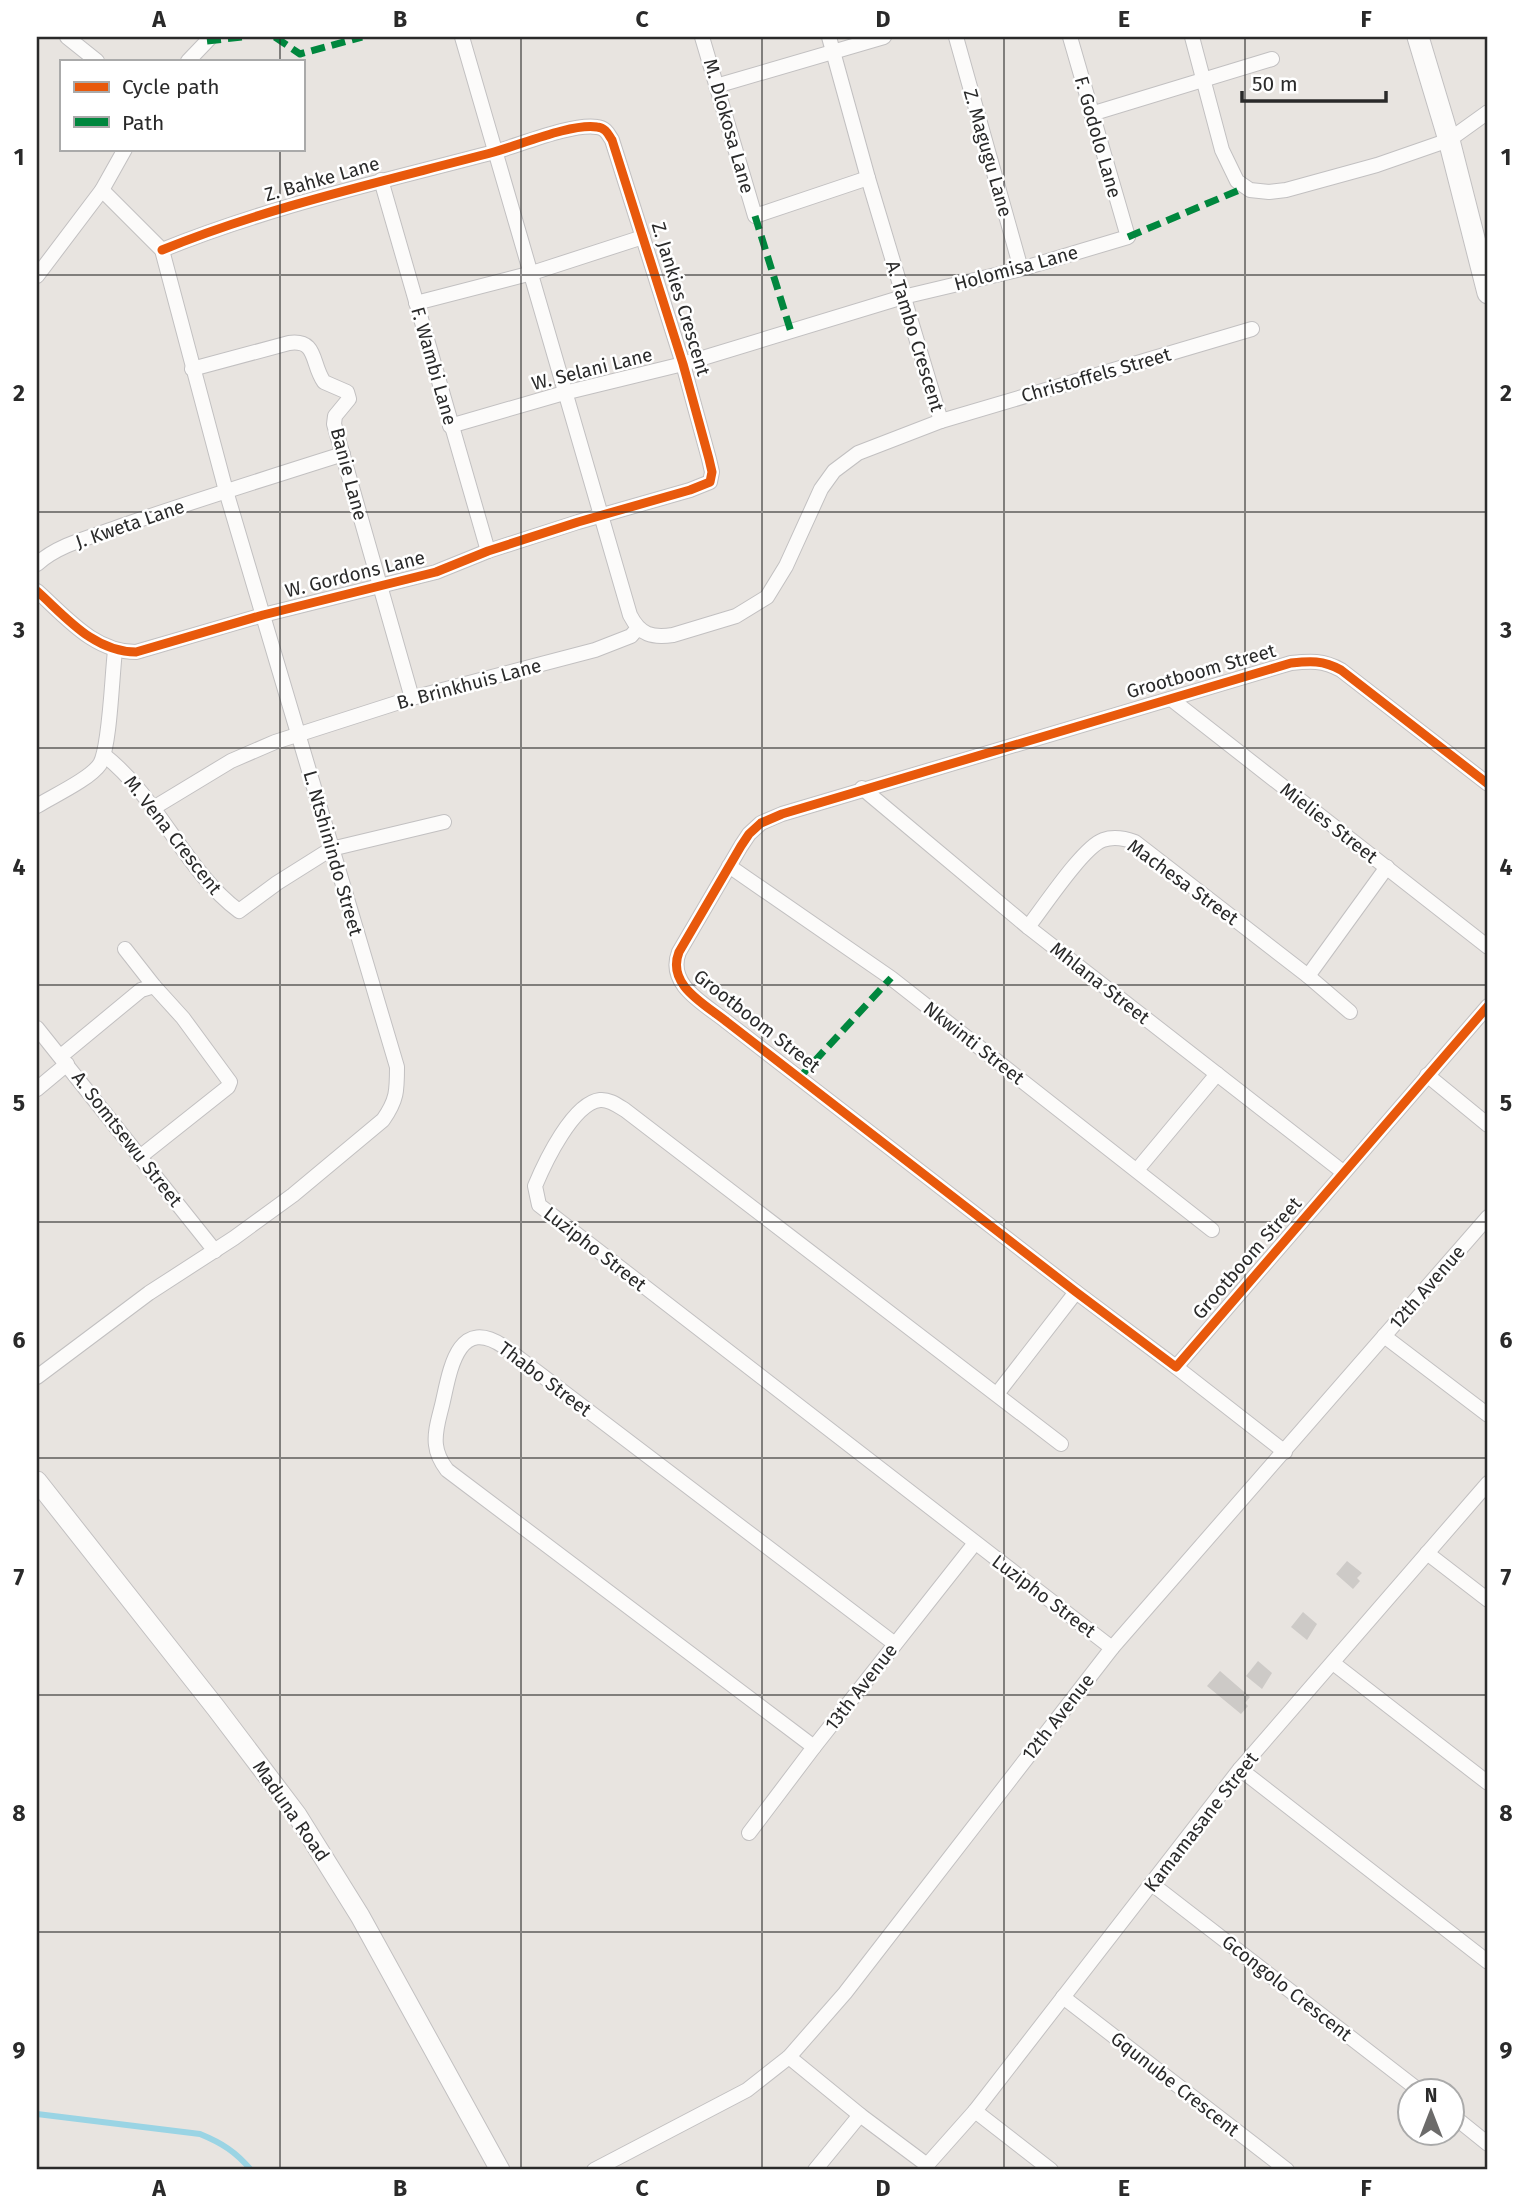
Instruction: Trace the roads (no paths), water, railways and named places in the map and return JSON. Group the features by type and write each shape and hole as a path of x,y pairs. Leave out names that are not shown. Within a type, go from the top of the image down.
{"main road":[{"path":"1418,37 1449,140 1488,293"}],"street":[{"path":"67,37 96,60"},
{"path":"189,60 211,37"},
{"path":"461,37 532,273 564,393 630,615 637,629"},
{"name":"M. Dlokosa Lane","path":"702,37 755,216 868,178"},
{"name":"A. Tambo Crescent","path":"637,629 652,635 673,635 747,611 774,590 821,489 834,471 865,450 941,421 829,37"},
{"path":"716,86 884,37"},
{"name":"Z. Magugu Lane","path":"956,37 1021,269"},
{"name":"F. Godolo Lane","path":"1070,37 1128,237"},
{"path":"1192,37 1222,150 1232,173 1244,188 1269,192 1286,190 1377,165 1449,140 1488,112"},
{"path":"1091,114 1272,59"},
{"name":"Z. Jankies Crescent","path":"495,152 570,130 592,127 606,131 612,140 683,364 712,472 710,482 601,515"},
{"path":"37,276 102,190 124,150"},
{"name":"Z. Bahke Lane","path":"162,250 285,206 495,152"},
{"name":"F. Wambi Lane","path":"381,180 488,551"},
{"path":"102,190 162,250"},
{"path":"416,303 532,273 643,237"},
{"name":"Holomisa Lane","path":"903,297 1021,269 1128,237"},
{"name":"L. Ntshinindo Street","path":"37,1377 149,1293 215,1251 293,1195 383,1121 397,1093 397,1067 226,491 162,250"},
{"name":"W. Selani Lane","path":"450,425 683,364 903,297"},
{"name":"Christoffels Street","path":"941,421 1252,329"},
{"name":"Banie Lane","path":"192,369 289,343 306,344 324,382 345,389 349,396 347,404 334,419 412,698"},
{"name":"J. Kweta Lane","path":"37,564 70,545 343,454"},
{"name":"W. Gordons Lane","path":"115,651 136,652 263,615 436,572 488,551 601,515"},
{"path":"37,806 88,775 99,765 104,755 115,651 82,632 38,594"},
{"name":"B. Brinkhuis Lane","path":"155,807 231,761 275,742 412,698 595,650 631,636 637,629"},
{"name":"Grootboom Street","path":"1285,1452 682,985 675,970 679,953 748,834 761,823 862,788 1291,663 1329,663 1488,784"},
{"name":"Mielies Street","path":"1171,699 1488,947"},
{"name":"M. Vena Crescent","path":"104,755 118,766 155,807 222,898 239,911 331,849"},
{"name":"Mhlana Street","path":"862,788 1028,927 1343,1172"},
{"path":"331,849 444,822"},
{"name":"Machesa Street","path":"1028,927 1095,844 1123,838 1135,842 1308,976 1350,1012"},
{"name":"Nkwinti Street","path":"729,866 891,978 1212,1230"},
{"path":"1308,976 1387,867"},
{"path":"125,949 183,1018 230,1082 228,1087 141,1156"},
{"path":"37,1089 64,1060 141,990 154,986"},
{"name":"Grootboom Street","path":"1176,1367 1488,1006"},
{"name":"A. Somtsewu Street","path":"37,1028 215,1251"},
{"path":"1137,1170 1217,1074"},
{"path":"1427,1075 1488,1125"},
{"name":"Luzipho Street","path":"1061,1444 653,1130 611,1102 601,1100 590,1103 576,1112 538,1179 535,1191 539,1205 1112,1648"},
{"name":"12th Avenue","path":"594,2170 747,2090 789,2057 845,1993 1112,1648 1488,1217"},
{"path":"997,1394 1076,1292"},
{"path":"1384,1336 1488,1415"},
{"name":"Thabo Street","path":"814,1747 447,1469 439,1457 435,1443 451,1364 459,1348 467,1341 478,1338 497,1342 895,1644"},
{"name":"Maduna Road","path":"37,1481 297,1815 330,1866 427,2035 500,2170"},
{"name":"Kamamasane Street","path":"927,2168 975,2111 1240,1769 1488,1483"},
{"name":"13th Avenue","path":"749,1833 975,1543"},
{"path":"1427,1553 1488,1600"},
{"path":"1333,1663 1488,1783"},
{"path":"1240,1769 1488,1962"},
{"name":"Gcongolo Crescent","path":"1152,1885 1404,2078"},
{"name":"Gqunube Crescent","path":"1063,1997 1287,2170"},
{"path":"789,2057 927,2168"},
{"path":"975,2111 1051,2170"},
{"path":"815,2170 860,2115"},
{"path":"1466,2127 1488,2144"}],"waterway":[{"path":"37,2114 200,2134 228,2149 251,2170"}]}
